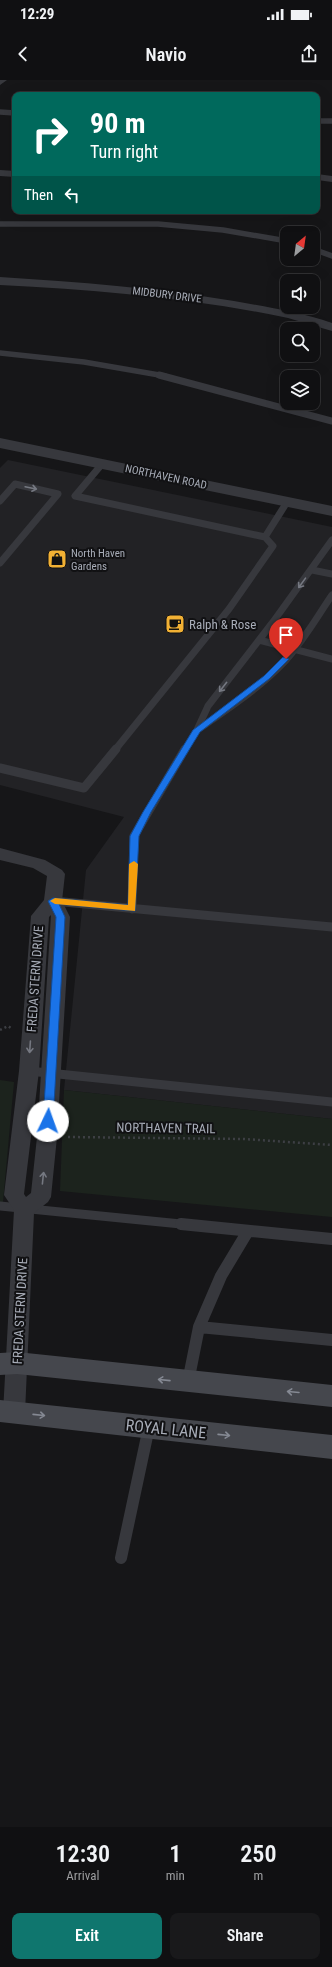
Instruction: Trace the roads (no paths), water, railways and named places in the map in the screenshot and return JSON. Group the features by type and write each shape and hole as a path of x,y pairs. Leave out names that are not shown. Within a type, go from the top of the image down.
{"main road":[{"path":"9,1364 332,1396"},
{"name":"ROYAL LANE","path":"7,1412 332,1447"}],"street":[{"path":"0,173 12,174"},
{"path":"320,177 332,179"},
{"name":"MIDBURY DRIVE","path":"0,281 72,285 206,299 278,313 332,327"},
{"name":"NORTHAVEN ROAD","path":"0,443 332,511"},
{"path":"0,854 39,864 56,874 53,901"},
{"name":"FREDA STERN DRIVE","path":"7,1412 9,1364 24,1209 14,1195 29,1071 40,916 53,901 61,917 47,1137 41,1197 24,1209"}],"lane":[{"path":"0,112 12,113"},
{"path":"320,121 332,121"},
{"path":"0,224 158,224 223,230 280,240"},
{"path":"320,252 332,256"},
{"path":"0,352 84,362 173,377 332,421"},
{"path":"0,563 67,495 102,464"},
{"path":"0,501 15,484 265,537 273,546 229,610 84,788 0,768"},
{"path":"265,537 288,502"},
{"path":"132,908 134,836 147,812 197,730 208,706 312,570 332,540"},
{"path":"312,570 332,574"},
{"path":"197,730 230,707 266,678 295,649 332,596"},
{"path":"259,640 332,659"},
{"path":"53,901 332,927"},
{"path":"29,1071 332,1102"},
{"path":"0,1206 332,1239"},
{"path":"188,1382 199,1327 221,1276 248,1231"},
{"path":"199,1327 332,1340"},
{"path":"121,1558 149,1427"}],"place":[{"name":"North Haven Gardens","path":"57,559"},
{"name":"Ralph & Rose","path":"175,624"}]}
